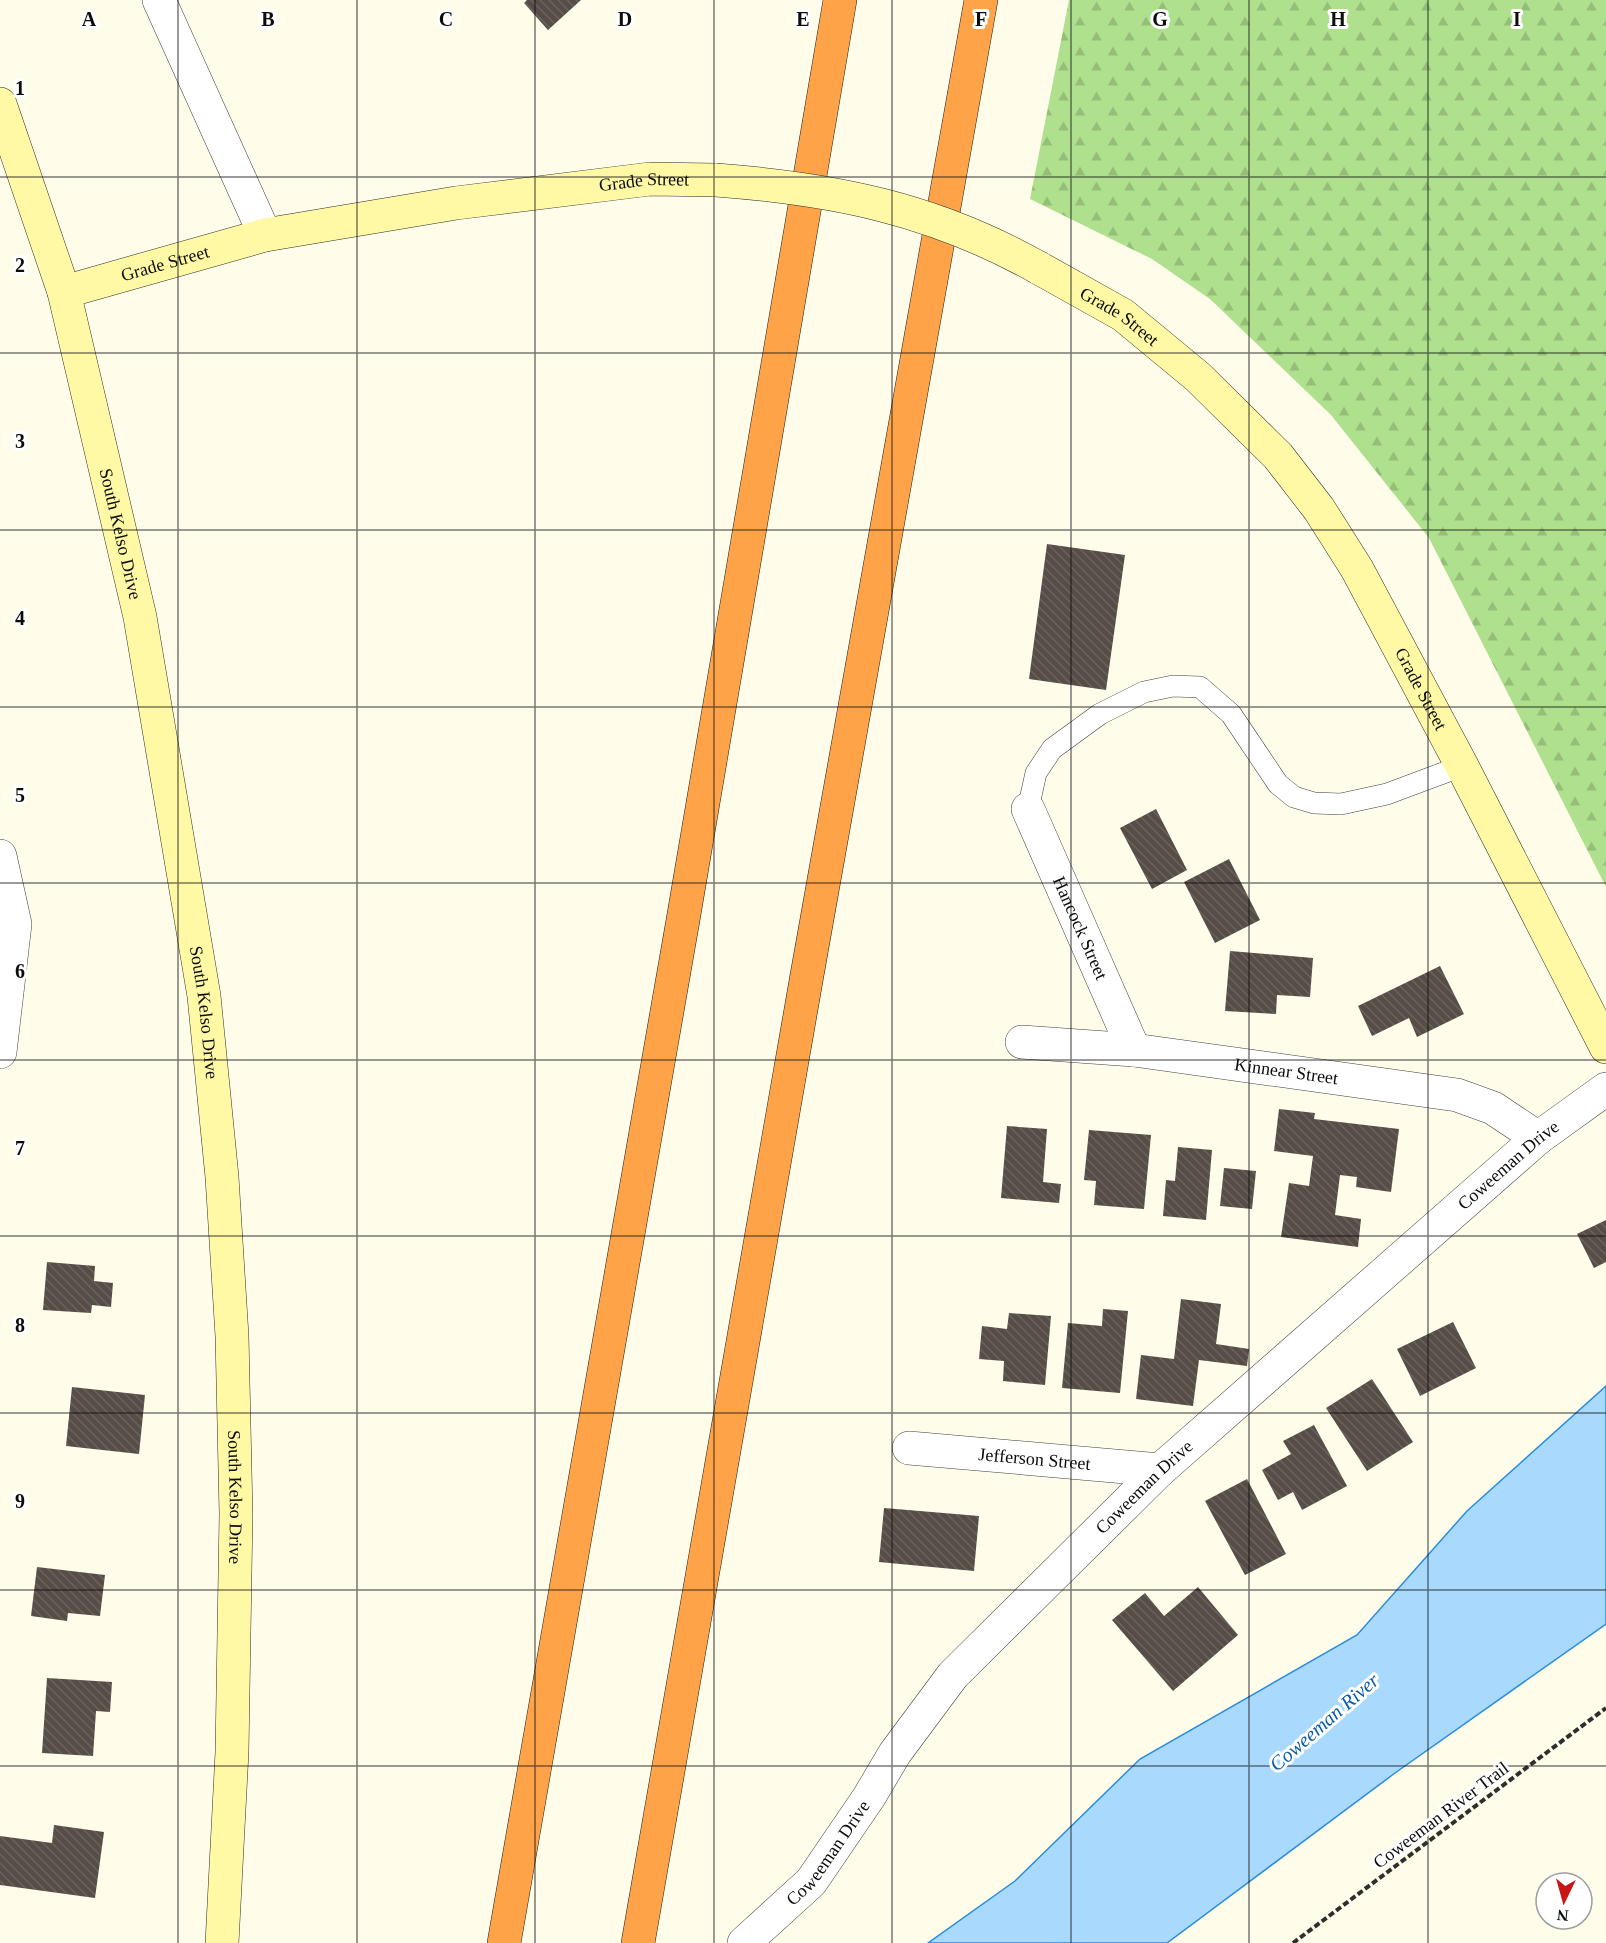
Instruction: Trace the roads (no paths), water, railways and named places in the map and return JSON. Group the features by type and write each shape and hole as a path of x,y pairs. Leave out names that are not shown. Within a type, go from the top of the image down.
{"highway":[{"path":"504,1943 681,931 840,0"},
{"path":"639,1943 807,975 981,0"}],"main road":[{"name":"South Kelso Drive","path":"0,104 64,292 142,628 204,996 221,1165 232,1336 236,1514 232,1752 222,1943"},
{"name":"Grade Street","path":"64,292 265,236 456,203 650,179 716,180 808,189 889,206 958,228 1012,253 1123,315 1198,377 1278,456 1319,509 1357,569 1462,766 1606,1047"}],"street":[{"path":"159,0 265,236"},
{"name":"Hancock Street","path":"1028,808 1134,1050"},
{"path":"0,856 15,924 0,1052"},
{"name":"Kinnear Street","path":"1022,1042 1134,1050 1457,1095 1493,1108 1538,1138"},
{"name":"Coweeman Drive","path":"744,1943 811,1882 869,1797 895,1753 953,1675 1160,1470 1538,1138 1606,1089"},
{"name":"Jefferson Street","path":"909,1448 1160,1470"}],"lane":[{"path":"1028,808 1036,773 1052,749 1100,714 1143,692 1173,686 1200,687 1231,714 1278,784 1294,797 1314,803 1341,804 1387,794 1462,766"}],"water":[{"name":"Coweeman River","path":"1606,1386 1606,1624 1395,1773 1167,1943 928,1943 1015,1881 1140,1759 1357,1635 1467,1511"}]}
